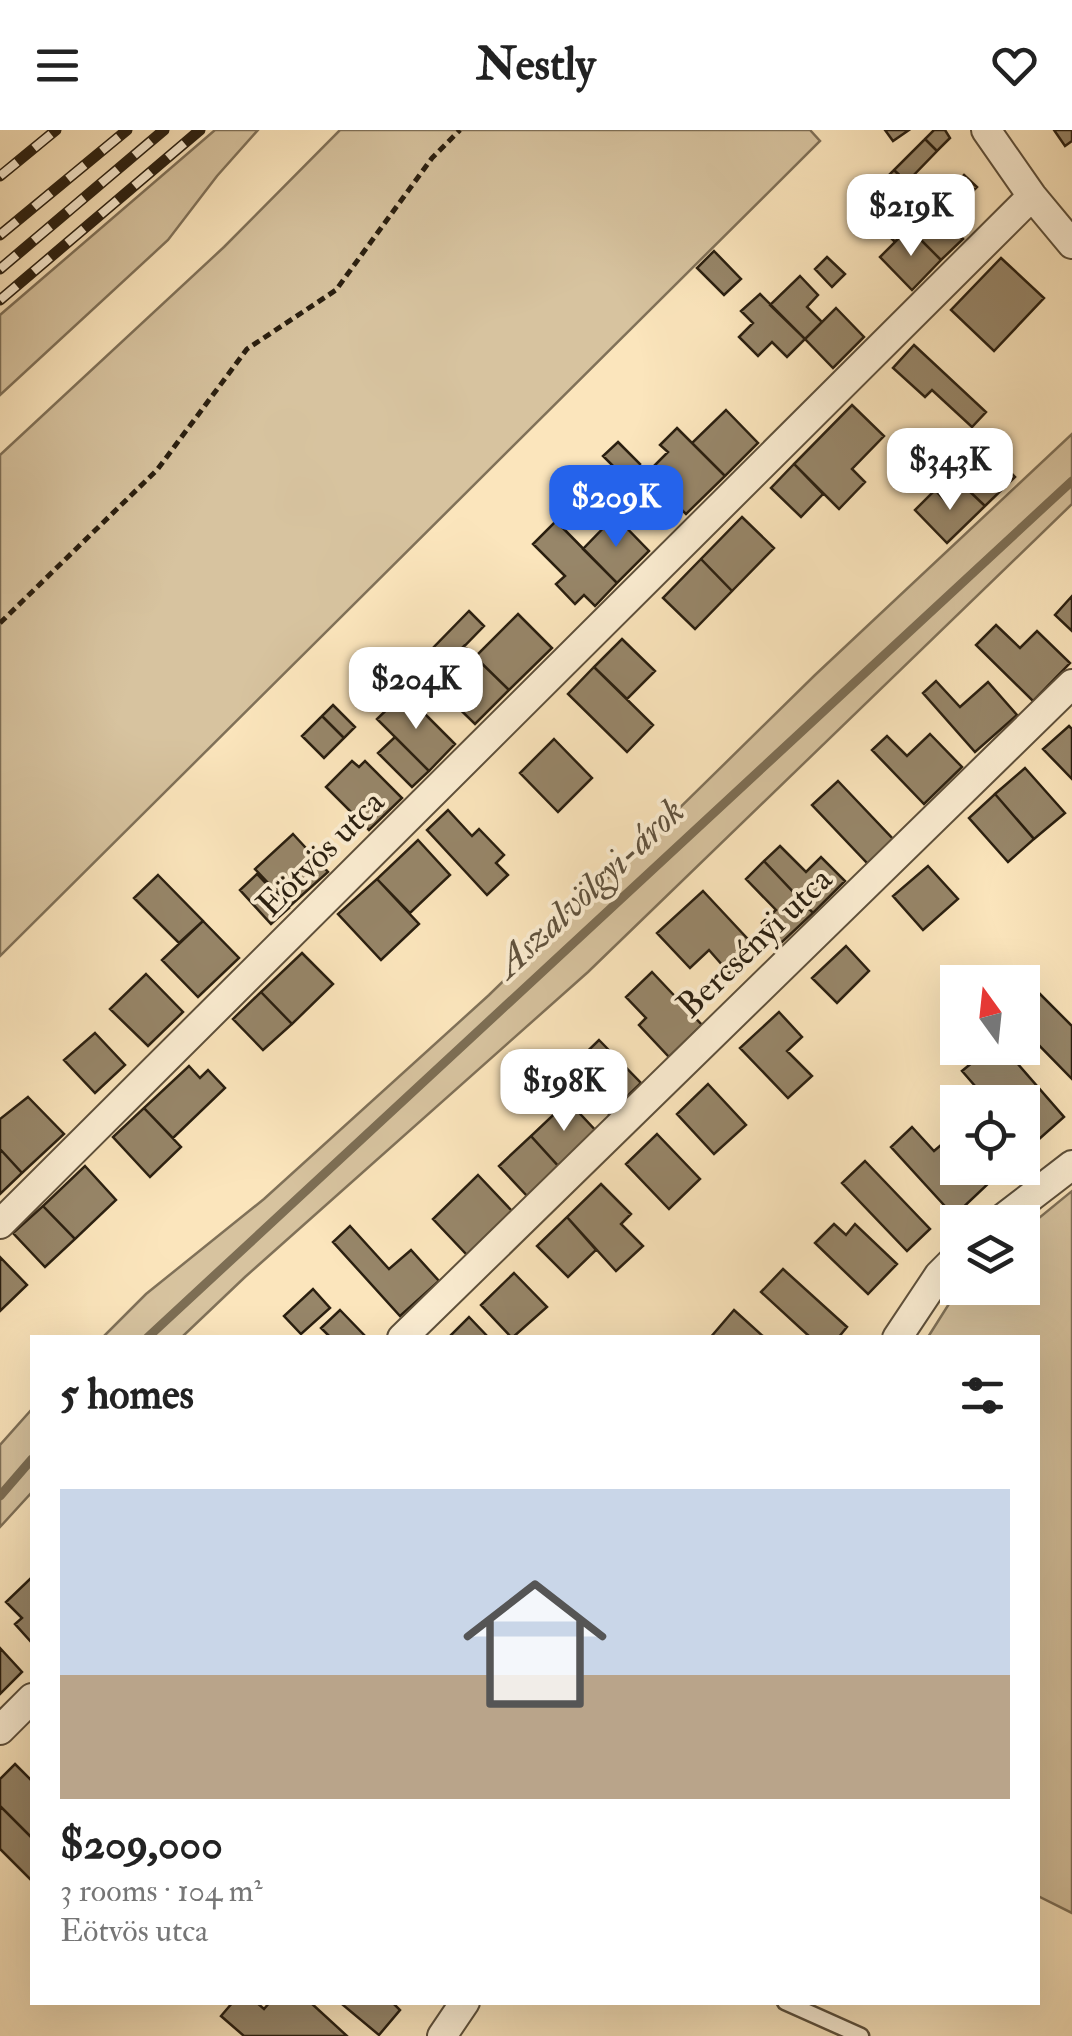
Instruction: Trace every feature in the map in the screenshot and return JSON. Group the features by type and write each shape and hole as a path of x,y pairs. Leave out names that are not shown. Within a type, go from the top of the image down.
{"street":[{"path":"986,130 1032,196 1072,244"},
{"name":"Eötvös utca","path":"0,1224 1032,196"},
{"name":"Bercsényi utca","path":"405,1335 1072,684"},
{"path":"1020,1205 1072,1165"},
{"path":"899,1335 940,1273"},
{"path":"0,1730 30,1700"},
{"path":"442,2036 462,2005"}],"lane":[{"path":"792,2005 861,2036"}],"path":[{"path":"0,623 157,470 247,349 336,290 432,158 460,130"}],"shaded area":[{"path":"215,130 258,130 168,240 0,395 0,315"},
{"path":"340,130 810,130 820,141 0,956 0,455 224,247"},
{"path":"1072,434 1072,504 588,972 184,1335 105,1335 146,1294 264,1199 489,995 815,675"},
{"path":"1072,1191 1072,1913 1040,1897 1040,1335 929,1335 948,1305 1040,1305 1040,1217"},
{"path":"30,1411 30,1494 0,1527 0,1445"}],"building":[{"path":"885,130 909,130 893,141"},
{"path":"934,130 945,130 950,138 937,151 925,139"},
{"path":"1054,130 1072,130 1072,141 1065,146"},
{"path":"925,139 937,151 907,182 894,170"},
{"path":"894,170 930,206 909,228 873,191"},
{"path":"964,175 977,187 963,201 950,189"},
{"path":"873,191 909,228 895,242 858,205"},
{"path":"930,206 963,239 941,260 909,228"},
{"path":"909,228 941,260 912,290 880,257"},
{"path":"714,251 741,279 724,295 697,268"},
{"path":"827,257 845,274 832,287 815,269"},
{"path":"1001,258 1044,298 994,351 951,310"},
{"path":"800,276 818,295 807,307 822,322 805,339 770,305"},
{"path":"760,294 805,339 787,357 772,342 758,356 739,337 753,323 741,311"},
{"path":"836,308 864,337 833,368 805,339"},
{"path":"914,345 986,412 972,427 932,390 925,397 893,368"},
{"path":"852,405 884,436 852,469 865,482 839,509 794,464"},
{"path":"726,410 758,443 725,476 692,443"},
{"path":"677,428 725,476 686,514 646,474 668,452 660,445"},
{"path":"618,442 640,464 626,479 603,456"},
{"path":"996,457 1015,477 985,506 965,487"},
{"path":"794,464 823,494 801,517 771,488"},
{"path":"965,487 985,506 947,543 915,510 935,490 948,504"},
{"path":"615,516 649,551 617,583 583,549"},
{"path":"742,517 774,548 732,591 701,559"},
{"path":"556,521 617,583 595,606 584,595 575,604 556,584 565,576 533,544"},
{"path":"701,559 732,591 695,629 663,598"},
{"path":"1072,596 1072,631 1055,615"},
{"path":"469,611 484,626 446,665 431,650"},
{"path":"518,614 552,648 509,690 475,657"},
{"path":"996,625 1020,648 1037,631 1070,663 1033,701 976,645"},
{"path":"622,639 655,671 627,699 594,667"},
{"path":"464,646 509,690 475,724 440,690 451,678 442,668"},
{"path":"594,667 653,725 627,752 568,694"},
{"path":"936,681 960,707 988,682 1017,715 975,752 923,693"},
{"path":"404,693 455,744 429,771 377,719"},
{"path":"333,705 355,727 344,738 322,716"},
{"path":"322,716 344,738 324,758 302,736"},
{"path":"1069,726 1072,729 1072,779 1043,749"},
{"path":"930,734 962,767 924,804 872,750 887,736 907,756"},
{"path":"395,737 429,771 412,787 378,753"},
{"path":"554,739 592,778 558,812 520,773"},
{"path":"352,761 359,767 365,761 402,798 369,830 326,787"},
{"path":"1025,768 1065,813 1034,839 995,794"},
{"path":"838,781 894,840 868,864 812,805"},
{"path":"995,794 1034,839 1008,862 969,818"},
{"path":"448,810 472,836 479,829 504,855 496,863 508,875 487,895 427,830"},
{"path":"293,834 328,872 290,906 255,869"},
{"path":"418,840 450,875 410,913 377,879"},
{"path":"780,846 806,872 821,857 845,881 813,913 764,861"},
{"path":"764,861 813,913 781,943 762,923 776,910 746,879"},
{"path":"928,866 958,899 923,930 893,896"},
{"path":"257,874 289,908 271,924 240,890"},
{"path":"158,875 203,921 179,943 134,898"},
{"path":"377,879 419,924 381,960 338,914"},
{"path":"703,891 758,950 731,975 709,950 690,968 657,933"},
{"path":"203,921 239,958 198,997 162,960"},
{"path":"846,946 869,971 837,1003 812,978"},
{"path":"302,953 333,984 292,1024 261,992"},
{"path":"652,972 702,1025 669,1057 639,1025 646,1018 626,997"},
{"path":"146,974 183,1012 148,1046 110,1009"},
{"path":"261,992 292,1024 263,1050 233,1019"},
{"path":"1040,994 1072,1026 1072,1079 1040,1046"},
{"path":"779,1012 802,1037 787,1051 812,1076 788,1098 740,1048"},
{"path":"95,1033 125,1065 95,1093 64,1060"},
{"path":"599,1040 641,1083 609,1114 567,1071"},
{"path":"969,1065 1019,1065 1036,1085 974,1085 962,1071"},
{"path":"189,1066 200,1078 208,1070 225,1088 173,1138 144,1108"},
{"path":"708,1084 746,1125 714,1154 677,1114"},
{"path":"1040,1089 1064,1117 1040,1138"},
{"path":"28,1097 64,1134 22,1173 0,1149 0,1119"},
{"path":"568,1101 598,1133 560,1168 531,1136"},
{"path":"144,1108 181,1147 150,1177 113,1137"},
{"path":"912,1127 934,1151 940,1146 940,1185 987,1185 966,1205 944,1205 891,1147"},
{"path":"657,1134 700,1179 669,1209 626,1164"},
{"path":"531,1136 560,1168 528,1197 499,1166"},
{"path":"0,1149 22,1173 0,1194"},
{"path":"865,1161 930,1229 907,1251 842,1183"},
{"path":"85,1166 116,1200 75,1239 43,1206"},
{"path":"478,1175 512,1211 467,1255 433,1219"},
{"path":"601,1184 631,1214 621,1224 643,1246 616,1271 567,1217"},
{"path":"43,1206 75,1239 45,1267 13,1233"},
{"path":"567,1217 596,1250 568,1277 537,1246"},
{"path":"834,1224 846,1235 855,1224 897,1264 868,1294 815,1243"},
{"path":"350,1226 389,1269 411,1250 439,1281 400,1316 333,1242"},
{"path":"0,1257 27,1285 0,1311"},
{"path":"783,1269 847,1327 840,1335 808,1335 761,1292"},
{"path":"514,1273 547,1307 515,1335 509,1335 481,1305"},
{"path":"313,1289 330,1308 301,1334 284,1316"},
{"path":"340,1310 364,1335 328,1335 321,1328"},
{"path":"734,1310 762,1335 713,1335"},
{"path":"469,1317 486,1335 451,1335"},
{"path":"30,1579 30,1641 15,1624 22,1618 6,1602"},
{"path":"0,1648 22,1672 0,1694"},
{"path":"15,1764 30,1779 30,1836 0,1806 0,1779"},
{"path":"0,1806 30,1836 30,1879 0,1849"},
{"path":"230,2005 259,2005 264,2009 267,2005 313,2005 347,2036 244,2036 221,2016"},
{"path":"343,2005 395,2005 400,2010 379,2035"}],"waterway":[{"name":"Aszalvölgyi-árok","path":"150,1335 1072,481"},
{"name":"Aszalvölgyi-árok","path":"0,1496 30,1461"}],"railway":[{"path":"0,176 56,130"},
{"path":"0,235 127,130"},
{"path":"0,269 164,130"},
{"path":"0,300 200,130"}]}
